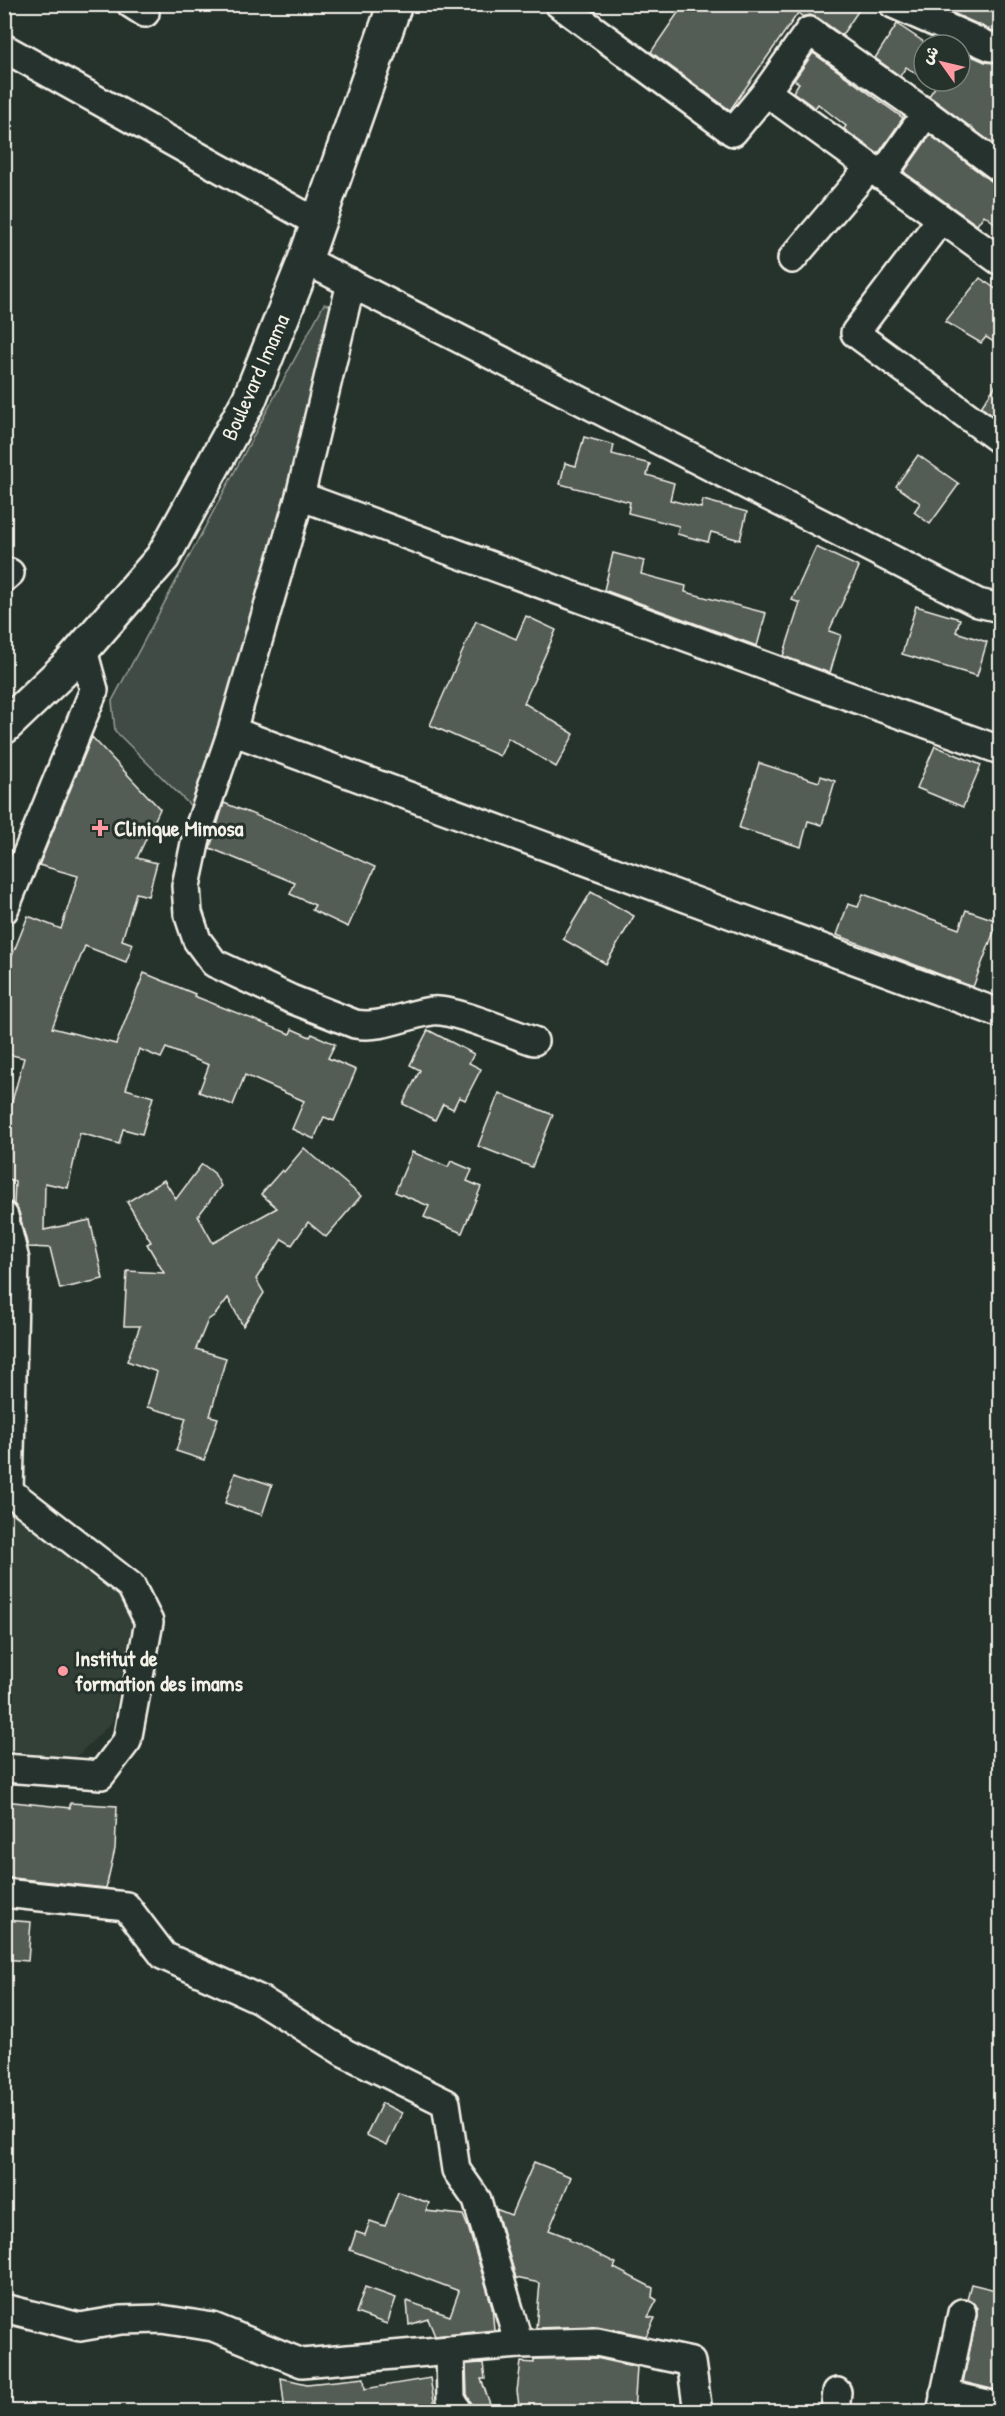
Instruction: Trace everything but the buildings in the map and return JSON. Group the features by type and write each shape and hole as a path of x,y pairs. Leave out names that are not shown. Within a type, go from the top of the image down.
{"main road":[{"name":"Boulevard Imama","path":"4,727 83,650 163,557 249,400 305,260 395,4"}],"street":[{"path":"559,4 733,132 766,92 809,31 1000,168"},
{"path":"893,4 991,47"},
{"path":"4,48 318,223"},
{"path":"766,92 1000,261"},
{"path":"792,259 876,171 926,113"},
{"path":"940,219 855,333 1000,440"},
{"path":"305,260 978,603 1000,608"},
{"path":"351,283 300,496 232,731 197,834 186,886 188,913 197,940 214,963 291,999 356,1024 366,1026 383,1024 434,1011 450,1012 534,1041"},
{"path":"300,496 1000,750"},
{"path":"4,910 94,690 83,650"},
{"path":"232,731 996,1012"},
{"path":"4,1216 15,1260 9,1491 131,1586 149,1622 127,1741 101,1775 4,1767"},
{"path":"4,1893 126,1906 164,1956 259,1999 345,2053 446,2103 456,2170 477,2200 519,2344"},
{"path":"4,2308 80,2327 121,2320 161,2319 213,2327 302,2363 519,2344 597,2342 691,2362 698,2412"},
{"path":"962,2313 943,2403 1000,2408"},
{"path":"450,2350 451,2399 459,2412"}],"shaded area":[{"path":"324,304 332,306 327,336 293,484 195,810 115,731 112,701"},
{"name":"Institut de formation des imams","path":"4,1506 119,1591 133,1620 112,1722 75,1758 5,1750"}],"place":[{"name":"Clinique Mimosa","path":"100,828"},
{"name":"Institut de formation des imams","path":"63,1671"}]}
